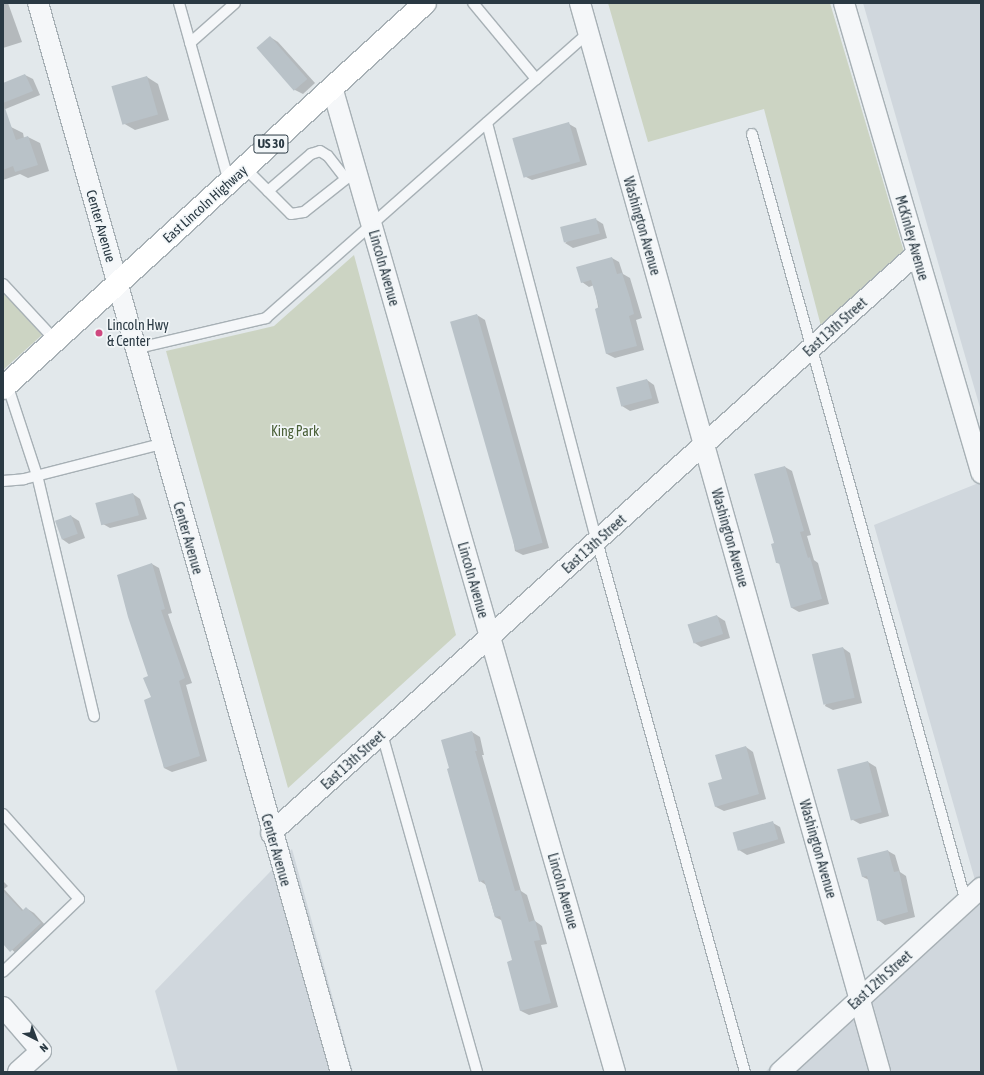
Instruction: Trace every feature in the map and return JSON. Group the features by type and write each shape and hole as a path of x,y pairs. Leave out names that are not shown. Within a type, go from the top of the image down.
{"main road":[{"name":"East Lincoln Highway","path":"5,386 425,3"}],"street":[{"name":"Center Avenue","path":"38,3 271,833 341,1072"},
{"name":"Washington Avenue","path":"580,3 880,1072"},
{"name":"McKinley Avenue","path":"844,3 981,473"},
{"name":"Lincoln Avenue","path":"332,88 351,174 372,225 615,1072"},
{"name":"East 13th Street","path":"271,833 916,254"},
{"name":"East 12th Street","path":"780,1072 981,888"},
{"path":"3,1008 41,1051 18,1072"}],"lane":[{"path":"179,3 229,182"},
{"path":"190,43 235,3"},
{"path":"473,3 536,79"},
{"path":"134,349 266,318 588,33"},
{"path":"487,123 596,541 745,1072"},
{"path":"752,134 966,902"},
{"path":"245,168 268,192 291,214 304,212 351,174 328,156 320,152 311,154 268,192"},
{"path":"3,284 55,340"},
{"path":"5,386 37,475 94,716"},
{"path":"3,481 37,475 161,444"},
{"path":"382,734 477,1072"},
{"path":"3,814 79,899 3,972"}],"shaded area":[{"path":"863,3 981,3 981,411"},
{"path":"981,482 981,1072 765,1072 975,880 874,525"},
{"path":"292,849 353,1072 178,1072 155,991"}],"green space":[{"path":"608,3 830,3 904,252 821,326 764,109 648,142"},
{"name":"King Park","path":"354,255 456,635 288,788 166,351 274,326"},
{"path":"3,292 42,335 3,370"}],"building":[{"path":"270,36 307,79 294,91 256,48"},
{"path":"25,74 33,91 3,103 3,83"},
{"path":"147,76 158,114 122,125 111,86"},
{"path":"5,108 16,140 28,136 38,165 15,172 13,166 3,170 3,109"},
{"path":"569,122 580,161 524,178 512,138"},
{"path":"596,218 600,234 564,242 560,227"},
{"path":"612,257 617,274 622,273 630,298 634,314 629,316 637,346 606,354 595,309 599,307 591,280 581,283 576,267"},
{"path":"477,314 543,543 516,550 450,322"},
{"path":"647,379 652,398 621,407 616,387"},
{"path":"785,466 804,531 800,532 808,558 810,557 822,599 791,608 779,563 776,563 771,544 774,543 754,474"},
{"path":"133,493 139,515 101,525 95,503"},
{"path":"71,515 78,534 62,540 55,521"},
{"path":"152,563 165,609 161,610 185,678 179,681 200,756 164,768 144,700 151,697 143,678 148,676 128,617 117,575"},
{"path":"717,615 723,634 694,644 688,625"},
{"path":"843,647 855,698 824,705 812,654"},
{"path":"472,731 477,751 475,751 515,891 520,890 529,922 535,920 540,940 534,941 551,1003 520,1011 507,962 512,960 500,916 495,917 484,880 479,882 447,769 449,768 441,740"},
{"path":"746,746 759,794 715,807 708,783 722,779 715,755"},
{"path":"868,761 882,812 851,820 837,769"},
{"path":"773,821 778,839 738,851 733,833"},
{"path":"888,850 894,872 899,871 908,912 877,921 867,876 862,877 857,858"},
{"path":"3,891 22,911 26,907 41,923 10,952 3,944"}],"place":[{"name":"Lincoln Hwy & Center","path":"99,333"}]}
